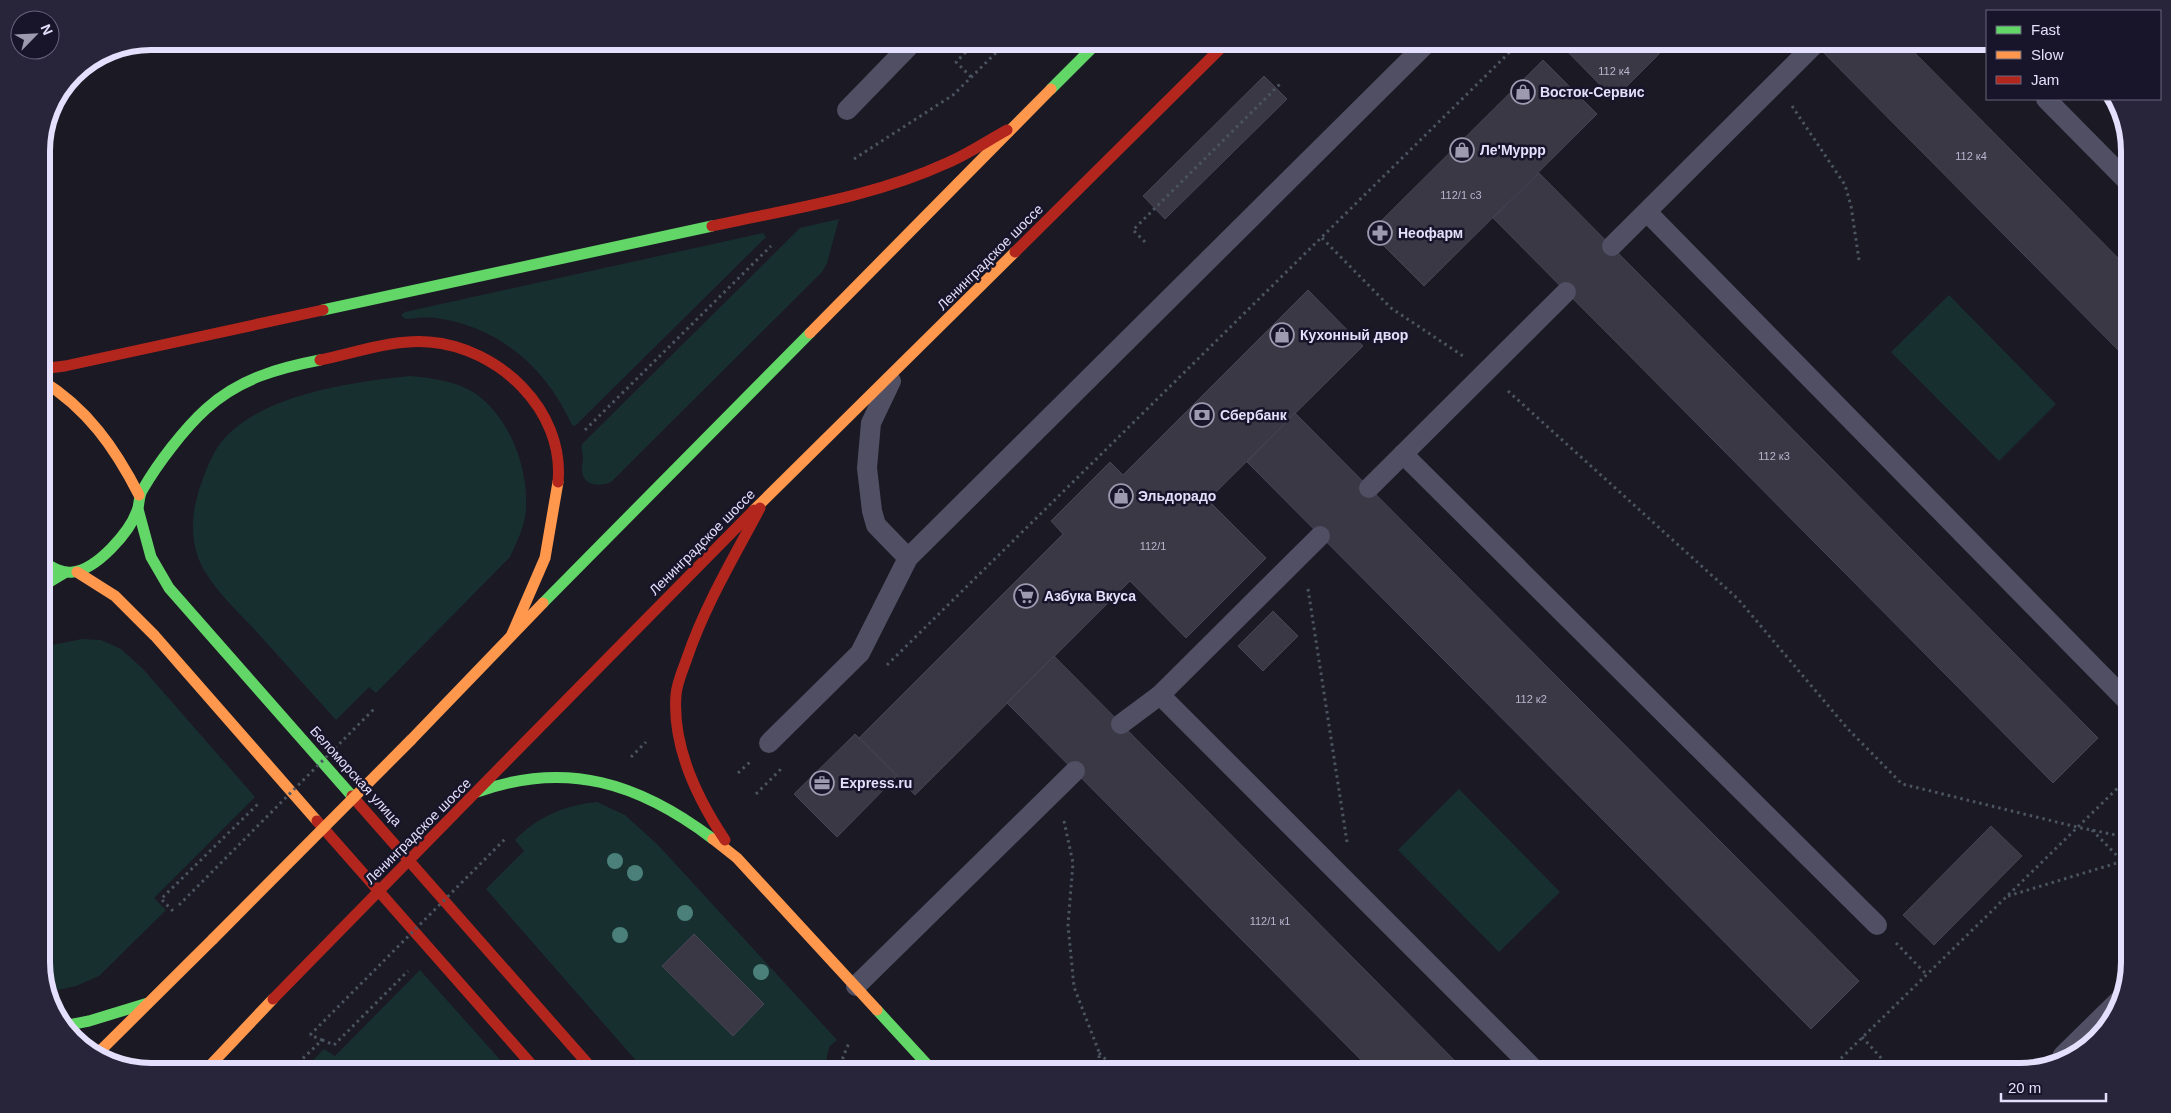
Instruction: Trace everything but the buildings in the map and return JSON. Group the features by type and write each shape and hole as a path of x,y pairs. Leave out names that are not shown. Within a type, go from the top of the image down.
{"main road":[{"path":"101,1050 410,740 511,635 1090,50"},
{"name":"Ленинградское шоссе","path":"213,1063 273,999 764,500 1219,50"},
{"path":"50,368 75,364 849,196 894,183 947,163 1021,122"},
{"path":"50,583 98,559 112,547 125,532 138,509 139,495 165,456 195,418 234,387 271,371 396,344 429,342 463,350 493,363 520,384 540,407 553,432 559,450 558,491 544,562 511,635"},
{"path":"50,384 75,404 108,438 124,464 139,495"},
{"path":"737,858 714,824 690,776 676,723 676,694 694,636 764,500"},
{"name":"Беломорская улица","path":"138,509 151,558 169,588 587,1063"},
{"path":"50,564 71,572 115,596 155,636 530,1063"},
{"path":"473,796 512,781 551,778 592,780 616,786 674,812 706,831 737,858 926,1063"},
{"path":"72,1024 148,1003"}],"lane":[{"path":"847,110 905,50"},
{"path":"769,743 860,653 908,558 1420,50"},
{"path":"1612,246 1809,50"},
{"path":"2047,100 2121,175"},
{"path":"1647,212 2121,695"},
{"path":"1368,488 1566,292"},
{"path":"897,370 871,423 867,468 876,525 908,558"},
{"path":"1403,454 1877,925"},
{"path":"1121,724 1160,695 1320,536"},
{"path":"1160,695 1527,1063"},
{"path":"856,986 1075,771"}],"path":[{"path":"968,50 956,62 971,77"},
{"path":"848,163 953,95 999,50"},
{"path":"883,669 1512,50"},
{"path":"1145,242 1133,230 1282,82"},
{"path":"1776,83 1845,185 1851,206 1859,260"},
{"path":"1322,238 1391,308 1486,371 1738,599 1847,728 1902,784 2121,836"},
{"path":"579,435 777,240"},
{"path":"1302,553 1354,890"},
{"path":"179,905 376,706"},
{"path":"628,760 651,736"},
{"path":"756,794 784,766"},
{"path":"1836,1063 2121,785"},
{"path":"1057,788 1074,863 1068,925 1074,986 1098,1052 1099,1063"},
{"path":"173,911 161,899 264,797"},
{"path":"2092,830 2121,860"},
{"path":"414,965 334,1045 310,1036 507,837"},
{"path":"2006,897 2121,861"},
{"path":"1877,925 1927,975"},
{"path":"1862,1037 1886,1063"},
{"path":"298,1063 322,1040"},
{"path":"843,1063 849,1043"},
{"path":"1098,1052 1110,1063"}],"green space":[{"path":"839,219 827,263 822,272 611,482 597,485 585,480 582,470 583,443 800,228"},
{"path":"763,233 766,237 575,426 572,425 549,386 534,368 500,341 481,331 459,323 436,318 405,319 401,315 405,312"},
{"path":"1949,295 2056,404 1999,461 1891,352"},
{"path":"410,376 436,379 461,386 476,394 498,416 514,444 524,475 526,506 524,520 521,533 510,557 376,693 369,687 336,720 228,601 204,570 196,551 193,532 194,512 198,493 211,458 217,448 233,430 254,415 305,394 333,387"},
{"path":"82,639 101,640 121,649 143,669 255,797 154,898 166,910 99,976 76,986 54,991 50,968 50,645"},
{"path":"1459,789 1560,892 1499,952 1398,850"},
{"path":"597,802 625,815 658,845 837,1040 829,1047 826,1063 638,1063 486,889 524,851 515,840 524,832 552,814 563,809"},
{"path":"420,970 503,1063 311,1063 324,1049 335,1056"}],"traffic: fast":[{"path":"1051,89 1090,50"},
{"path":"323,310 712,226"},
{"path":"543,603 810,333"},
{"path":"50,566 65,572 73,572 92,564 111,549 133,520 141,492 164,458 180,436 206,409 219,399 245,382 260,376 320,360"},
{"path":"138,509 151,557 169,588 352,796"},
{"path":"50,582 66,572"},
{"path":"477,792 510,783 541,778 572,778 601,782 630,791 658,804 713,839"},
{"path":"72,1024 148,1003"},
{"path":"877,1010 926,1063"}],"traffic: slow":[{"path":"810,333 1051,89"},
{"path":"754,510 1015,252"},
{"path":"50,386 72,403 98,430 110,445 139,495"},
{"path":"512,634 545,558 558,482"},
{"path":"77,572 115,596 155,636 317,821"},
{"path":"411,740 543,603"},
{"path":"213,939 411,740"},
{"path":"713,839 737,858 877,1010"},
{"path":"101,1050 213,939"},
{"path":"213,1063 273,999"}],"traffic: jam":[{"path":"1015,252 1219,50"},
{"path":"712,226 831,201 890,185 919,175 970,152 1007,130"},
{"path":"50,368 323,310"},
{"path":"320,360 374,347 415,342 455,346 479,356 502,370 522,387 538,407 550,430 557,456 558,482"},
{"path":"725,840 696,789 682,753 678,734 676,695 680,676 702,619 760,508"},
{"path":"469,799 754,510"},
{"path":"352,796 587,1063"},
{"path":"273,999 469,799"},
{"path":"317,821 530,1063"}],"place":[{"name":"Восток-Сервис","path":"1523,92"},
{"name":"Ле'Муррр","path":"1462,150"},
{"name":"Неофарм","path":"1380,233"},
{"name":"Кухонный двор","path":"1282,335"},
{"name":"Сбербанк","path":"1202,415"},
{"name":"Эльдорадо","path":"1121,496"},
{"name":"Азбука Вкуса","path":"1026,596"},
{"name":"Express.ru","path":"822,783"}]}
